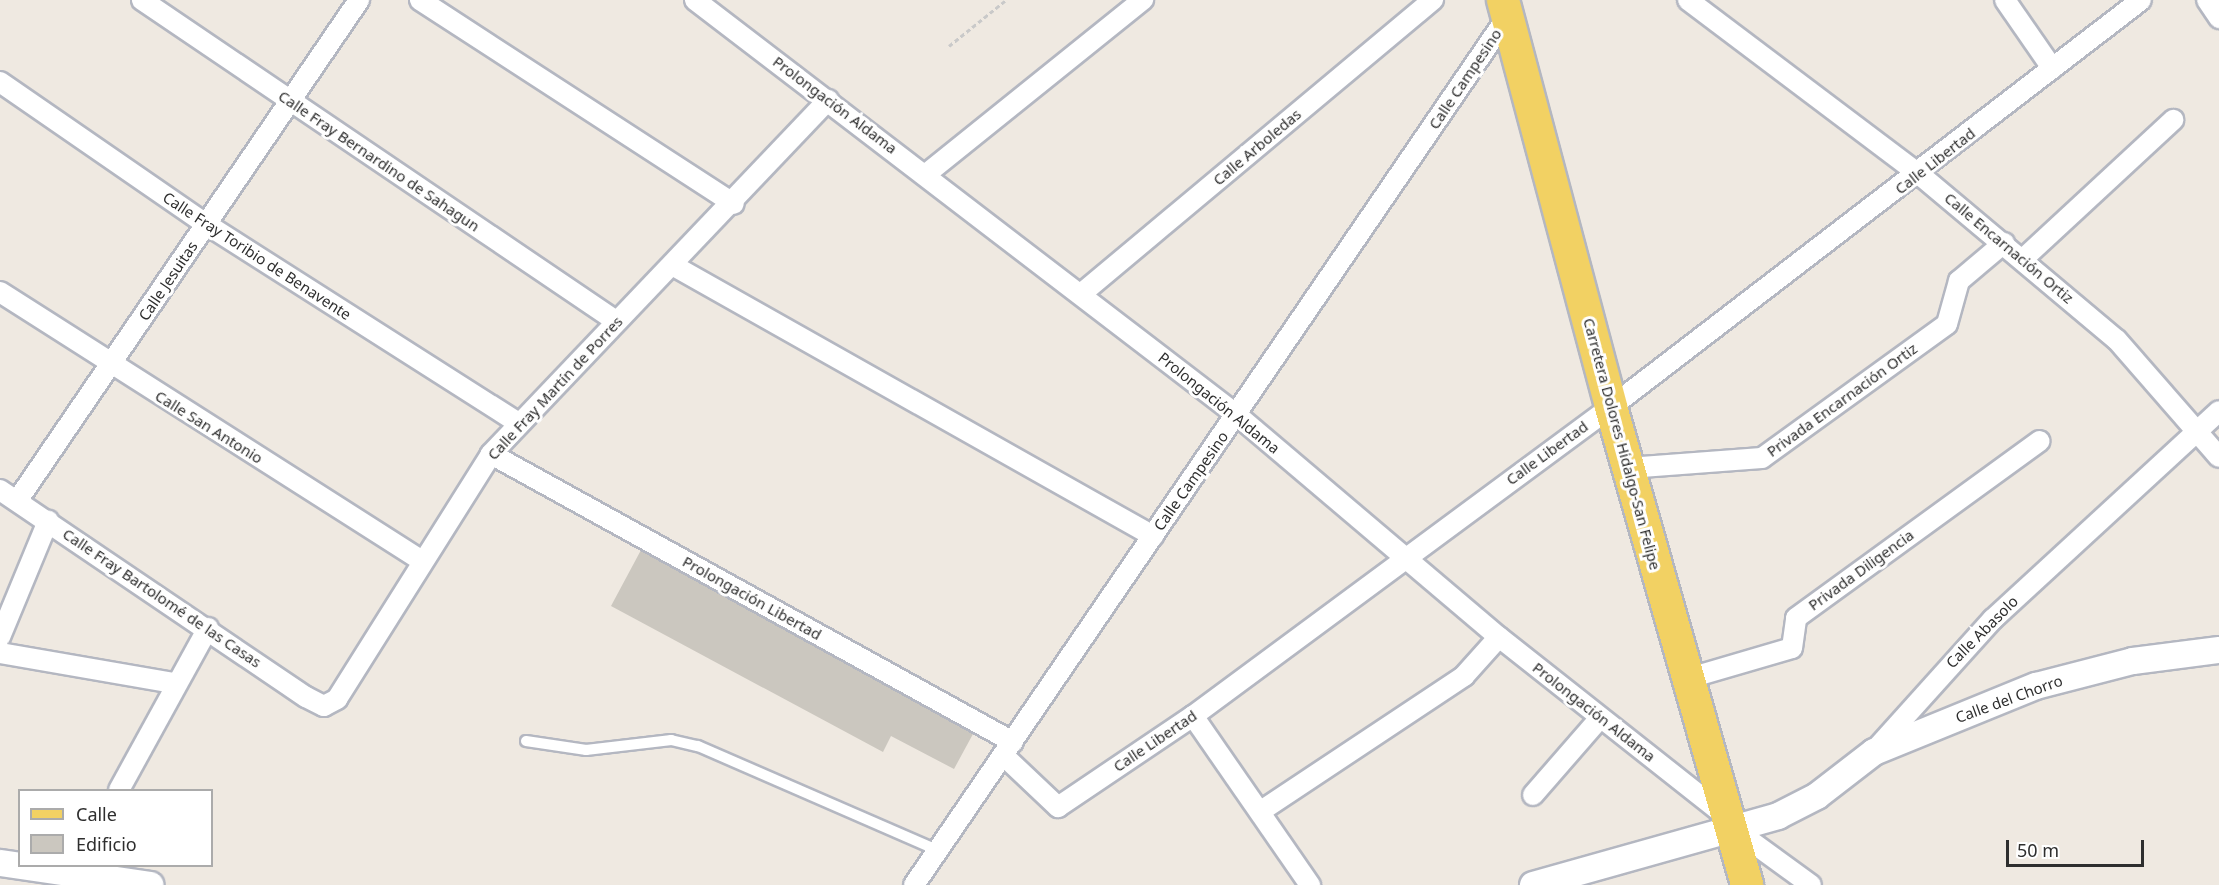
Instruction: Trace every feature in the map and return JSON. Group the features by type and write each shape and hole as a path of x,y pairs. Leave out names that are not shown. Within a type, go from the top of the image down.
{"main road":[{"name":"Carretera Dolores Hidalgo-San Felipe","path":"1506,8 1611,407 1686,679 1733,824 1747,885"}],"street":[{"name":"Calle Fray Bernardino de Sahagun","path":"142,0 616,321"},
{"name":"Calle Jesuitas","path":"8,496 111,366 359,0"},
{"path":"420,0 734,204"},
{"name":"Prolongación Aldama","path":"695,0 1237,415 1406,555 1499,637 1811,885"},
{"path":"925,175 1143,0"},
{"name":"Calle Arboledas","path":"1081,294 1433,0"},
{"name":"Calle Encarnación Ortiz","path":"1688,0 1919,174 2117,340 2200,430 2219,458"},
{"path":"2005,0 2052,68"},
{"name":"Calle Libertad","path":"1058,807 1193,717 1406,555 1611,407 1919,174 2141,0"},
{"path":"2207,0 2219,18"},
{"name":"Calle Campesino","path":"914,885 1237,415 1506,8"},
{"name":"Calle Fray Toribio de Benavente","path":"0,82 206,224 518,423"},
{"name":"Calle Fray Martín de Porres","path":"324,706 337,699 420,560 491,454 616,321 734,204 828,100"},
{"path":"2023,259 2173,120"},
{"name":"Privada Encarnación Ortiz","path":"1628,468 1761,458 1947,324 1959,281 2004,243"},
{"path":"674,266 1153,536"},
{"name":"Calle San Antonio","path":"0,292 111,366 420,560"},
{"name":"Calle Abasolo","path":"1733,824 1817,796 1874,752 1993,619 2219,411"},
{"name":"Privada Diligencia","path":"1686,679 1792,648 1796,618 2040,441"},
{"name":"Prolongación Libertad","path":"491,454 1008,748 1058,807"},
{"name":"Calle Fray Bartolomé de las Casas","path":"8,496 324,706"},
{"path":"0,636 48,521"},
{"path":"119,789 174,683 208,628"},
{"path":"1261,811 1464,676 1499,637"},
{"name":"Calle del Chorro","path":"1874,752 2036,686 2133,660 2219,650"},
{"path":"0,653 174,683"},
{"path":"1193,717 1261,811 1310,885"},
{"path":"1533,795 1600,718"},
{"path":"1533,885 1733,824"},
{"path":"0,863 18,865"},
{"path":"45,867 78,870 150,885"}],"lane":[{"path":"526,741 586,750 671,740 698,746 937,850"}],"path":[{"path":"949,46 1006,0"}],"building":[{"path":"641,550 973,734 954,769 891,736 883,752 611,606"}]}
